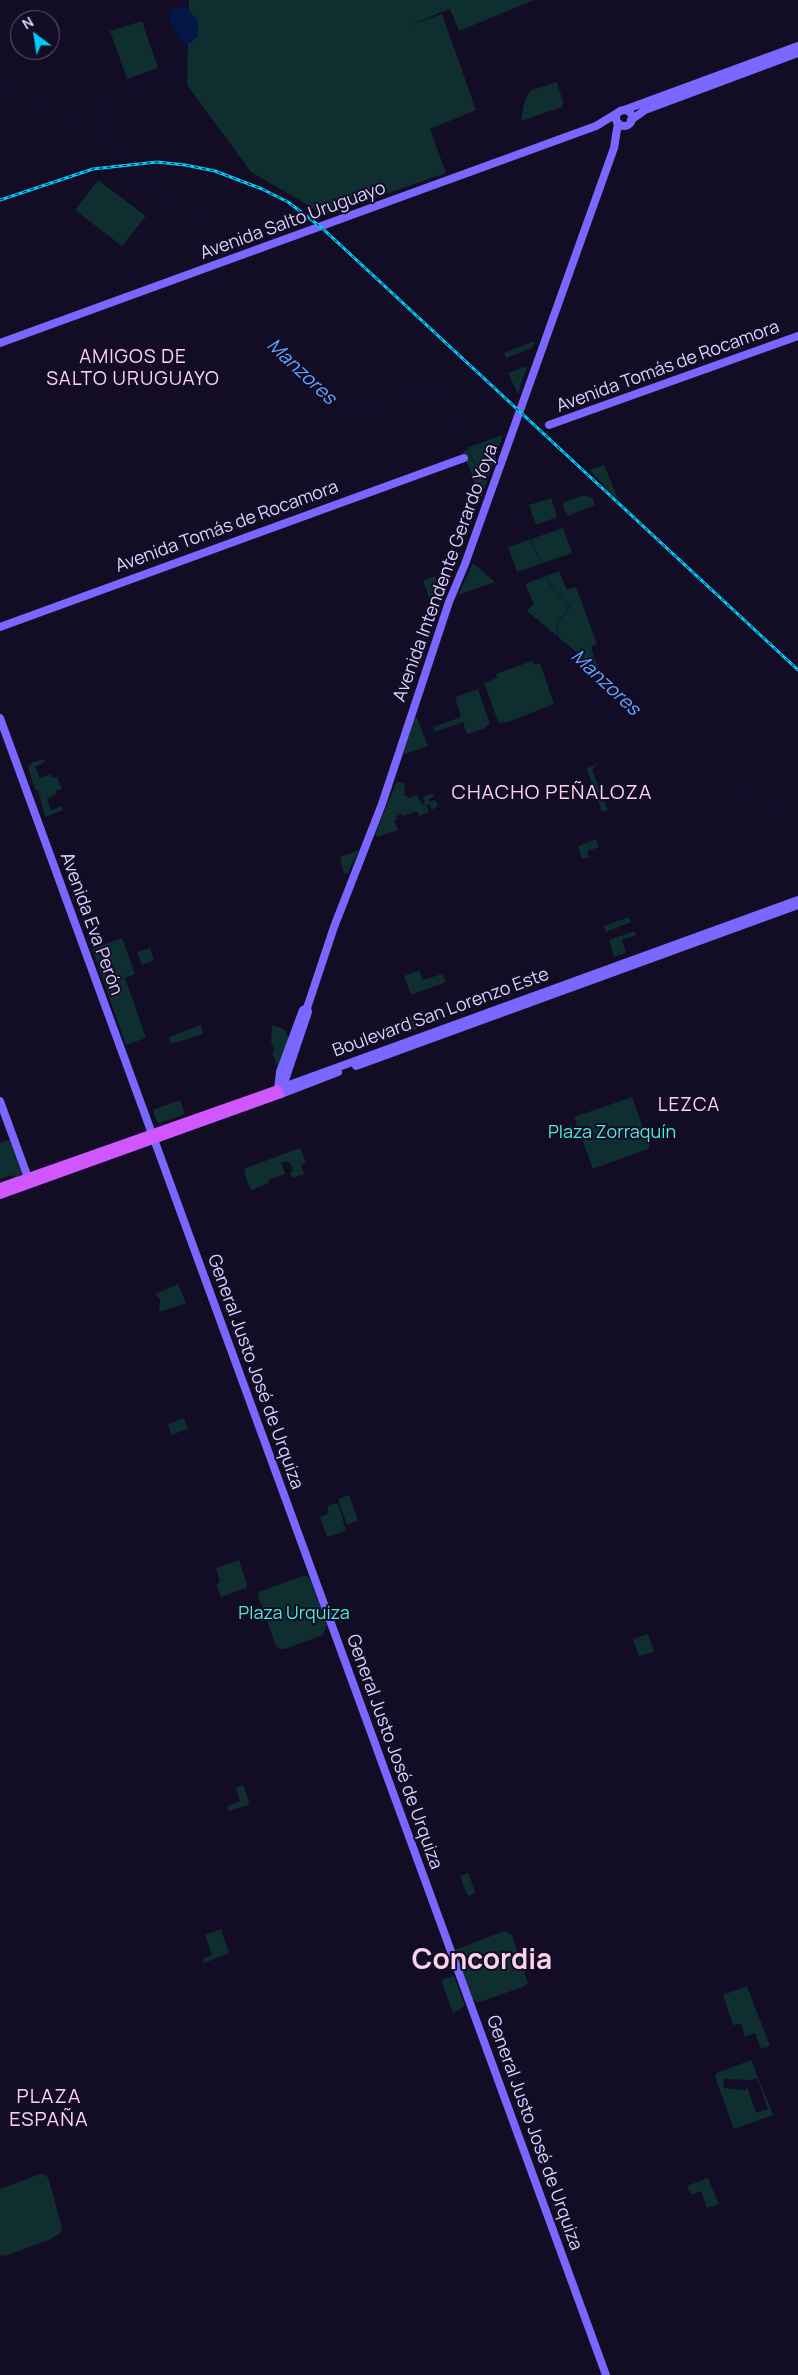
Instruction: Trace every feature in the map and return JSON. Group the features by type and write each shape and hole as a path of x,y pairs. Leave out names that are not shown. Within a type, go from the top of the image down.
{"main road":[{"name":"Avenida Salto Uruguayo","path":"0,343 596,126 622,111 798,46"},
{"name":"Avenida Salto Uruguayo","path":"596,126 624,123 644,110 798,53"},
{"name":"Avenida Intendente Gerardo Yoya","path":"280,1090 280,1072 303,1010 306,1008 334,927 382,804 449,602 465,564 624,123 616,116 622,111"},
{"path":"622,111 631,114 624,123"},
{"name":"Avenida Tomás de Rocamora","path":"549,426 798,336"},
{"name":"Avenida Tomás de Rocamora","path":"0,627 464,458"},
{"name":"Avenida Eva Perón","path":"0,718 153,1137"},
{"name":"Boulevard San Lorenzo Este","path":"29,1181 798,900"},
{"name":"Boulevard San Lorenzo Este","path":"280,1090 798,905"},
{"path":"0,1101 29,1181"},
{"name":"General Justo José de Urquiza","path":"153,1137 606,2375"},
{"path":"0,1188 29,1181"},
{"path":"0,1195 29,1181"}],"green space":[{"path":"189,0 534,0 459,31 450,9 407,26 442,14 476,110 430,129 446,173 325,215 251,172 187,85"},
{"path":"142,21 158,68 127,79 110,31"},
{"path":"557,82 563,102 562,107 521,121 524,103 530,91"},
{"path":"98,180 146,216 122,246 75,210"},
{"path":"535,341 532,348 506,358 504,353"},
{"path":"527,366 518,394 508,373"},
{"path":"503,435 481,498 463,453 469,447"},
{"path":"604,465 619,501 590,470"},
{"path":"584,495 593,498 595,505 567,516 562,503"},
{"path":"551,498 557,517 536,525 529,505"},
{"path":"563,528 572,553 517,572 508,547"},
{"path":"473,563 495,582 458,595"},
{"path":"559,571 567,590 576,587 597,644 591,647 599,671 527,611 534,604 525,584"},
{"path":"435,576 442,596 430,600 423,581"},
{"path":"532,661 534,665 540,663 554,704 505,723 498,722 484,683 497,678 496,674"},
{"path":"478,689 490,724 483,729 467,734 463,722 435,732 433,727 461,717 455,697"},
{"path":"415,718 417,718 428,746 403,755"},
{"path":"44,759 45,762 35,767 40,778 50,774 52,778 57,777 62,789 56,791 57,794 47,799 51,810 62,806 63,810 45,817 38,790 35,789 28,768 31,763"},
{"path":"597,764 592,770 608,810 602,812 587,770 589,767"},
{"path":"397,781 405,784 404,795 410,798 417,795 422,805 425,804 423,797 433,793 434,796 429,799 430,802 435,800 438,805 432,810 429,804 426,805 429,812 419,816 417,811 404,816 402,814 396,816 397,819 394,821 398,830 378,837 375,834"},
{"path":"596,839 599,847 587,851 589,857 582,859 578,846"},
{"path":"359,850 348,873 344,874 340,857"},
{"path":"629,917 631,922 606,932 604,926"},
{"path":"635,931 636,935 622,940 626,953 614,957 609,940"},
{"path":"122,938 135,974 125,978 146,1038 126,1045 92,949"},
{"path":"150,948 154,960 142,965 137,952"},
{"path":"419,970 423,980 442,974 446,982 411,995 404,976"},
{"path":"412,1015 417,1029 405,1033 400,1019"},
{"path":"201,1025 203,1034 171,1044 169,1037"},
{"path":"272,1025 284,1029 290,1040 279,1069 272,1053 274,1050 271,1041"},
{"name":"Plaza Zorraquín","path":"632,1097 650,1148 593,1169 574,1117"},
{"path":"180,1100 185,1114 160,1123 157,1122 153,1110"},
{"path":"8,1140 11,1142 22,1174 16,1178 12,1175 0,1179 0,1143"},
{"path":"300,1148 306,1163 301,1165 304,1174 292,1178 290,1172 293,1171 290,1162 281,1162 285,1174 268,1180 269,1183 251,1190 244,1173 246,1168"},
{"path":"178,1284 186,1303 159,1312 160,1299 155,1294"},
{"path":"184,1418 188,1429 171,1435 168,1424"},
{"path":"349,1495 358,1520 347,1525 338,1499"},
{"path":"335,1503 339,1506 346,1531 327,1537 320,1517 329,1514 327,1507"},
{"path":"239,1560 247,1584 246,1588 221,1597 216,1585 220,1582 216,1568"},
{"name":"Plaza Urquiza","path":"306,1576 310,1579 327,1625 323,1635 285,1649 280,1649 276,1646 258,1596 259,1592"},
{"path":"648,1634 654,1652 639,1656 633,1639"},
{"path":"243,1785 249,1801 248,1805 229,1811 227,1806 240,1801 236,1788"},
{"path":"468,1873 475,1892 470,1896 467,1895 460,1876"},
{"path":"221,1929 229,1953 204,1963 203,1959 212,1955 205,1935"},
{"path":"504,1931 512,1935 528,1983 525,1986 476,2002 472,1999 455,1950"},
{"path":"454,1976 465,2006 453,2013 441,1980"},
{"path":"747,1986 770,2046 761,2049 755,2033 745,2037 741,2024 733,2025 723,1995"},
{"path":"751,2060 773,2115 736,2128 733,2127 715,2076 717,2073","holes":["757,2078 768,2109 756,2113 747,2087 746,2090 723,2088 724,2079 750,2080"]},
{"name":"PLAZA ESPAÑA","path":"40,2174 46,2175 49,2180 62,2228 60,2233 51,2239 5,2256 0,2255 0,2189"},
{"path":"708,2178 719,2204 707,2208 701,2191 691,2195 687,2186"}],"water":[{"path":"186,7 198,21 198,37 186,45 180,41 169,20 173,8"}],"waterway":[{"path":"179,58 186,45"},
{"path":"100,139 99,118 104,106 119,93 159,76 174,65"},
{"name":"Manzores","path":"0,79 10,82 18,93 87,128 125,159"},
{"name":"Manzores","path":"133,171 138,189 145,191 148,188 185,205 188,211 198,214 207,229 218,258"},
{"name":"Manzores","path":"218,271 225,301 277,352 301,371 340,409 351,414 411,391 421,394 438,394 446,400 471,457 485,477"},
{"name":"Manzores","path":"497,486 506,494 521,515 529,538 541,561"},
{"name":"Manzores","path":"546,574 551,586 570,607 557,623 558,637 579,662 683,751 710,777"},
{"name":"Manzores","path":"736,791 798,818"}],"railway":[{"path":"0,200 93,169 157,162 215,171 262,189 288,202 321,227 798,670"}],"district":[{"name":"AMIGOS DE SALTO URUGUAYO","path":"133,369"},
{"name":"CHACHO PEÑALOZA","path":"552,793"},
{"name":"LEZCA","path":"689,1106"},
{"name":"Concordia","path":"482,1961"},
{"name":"PLAZA ESPAÑA","path":"49,2108"}]}
